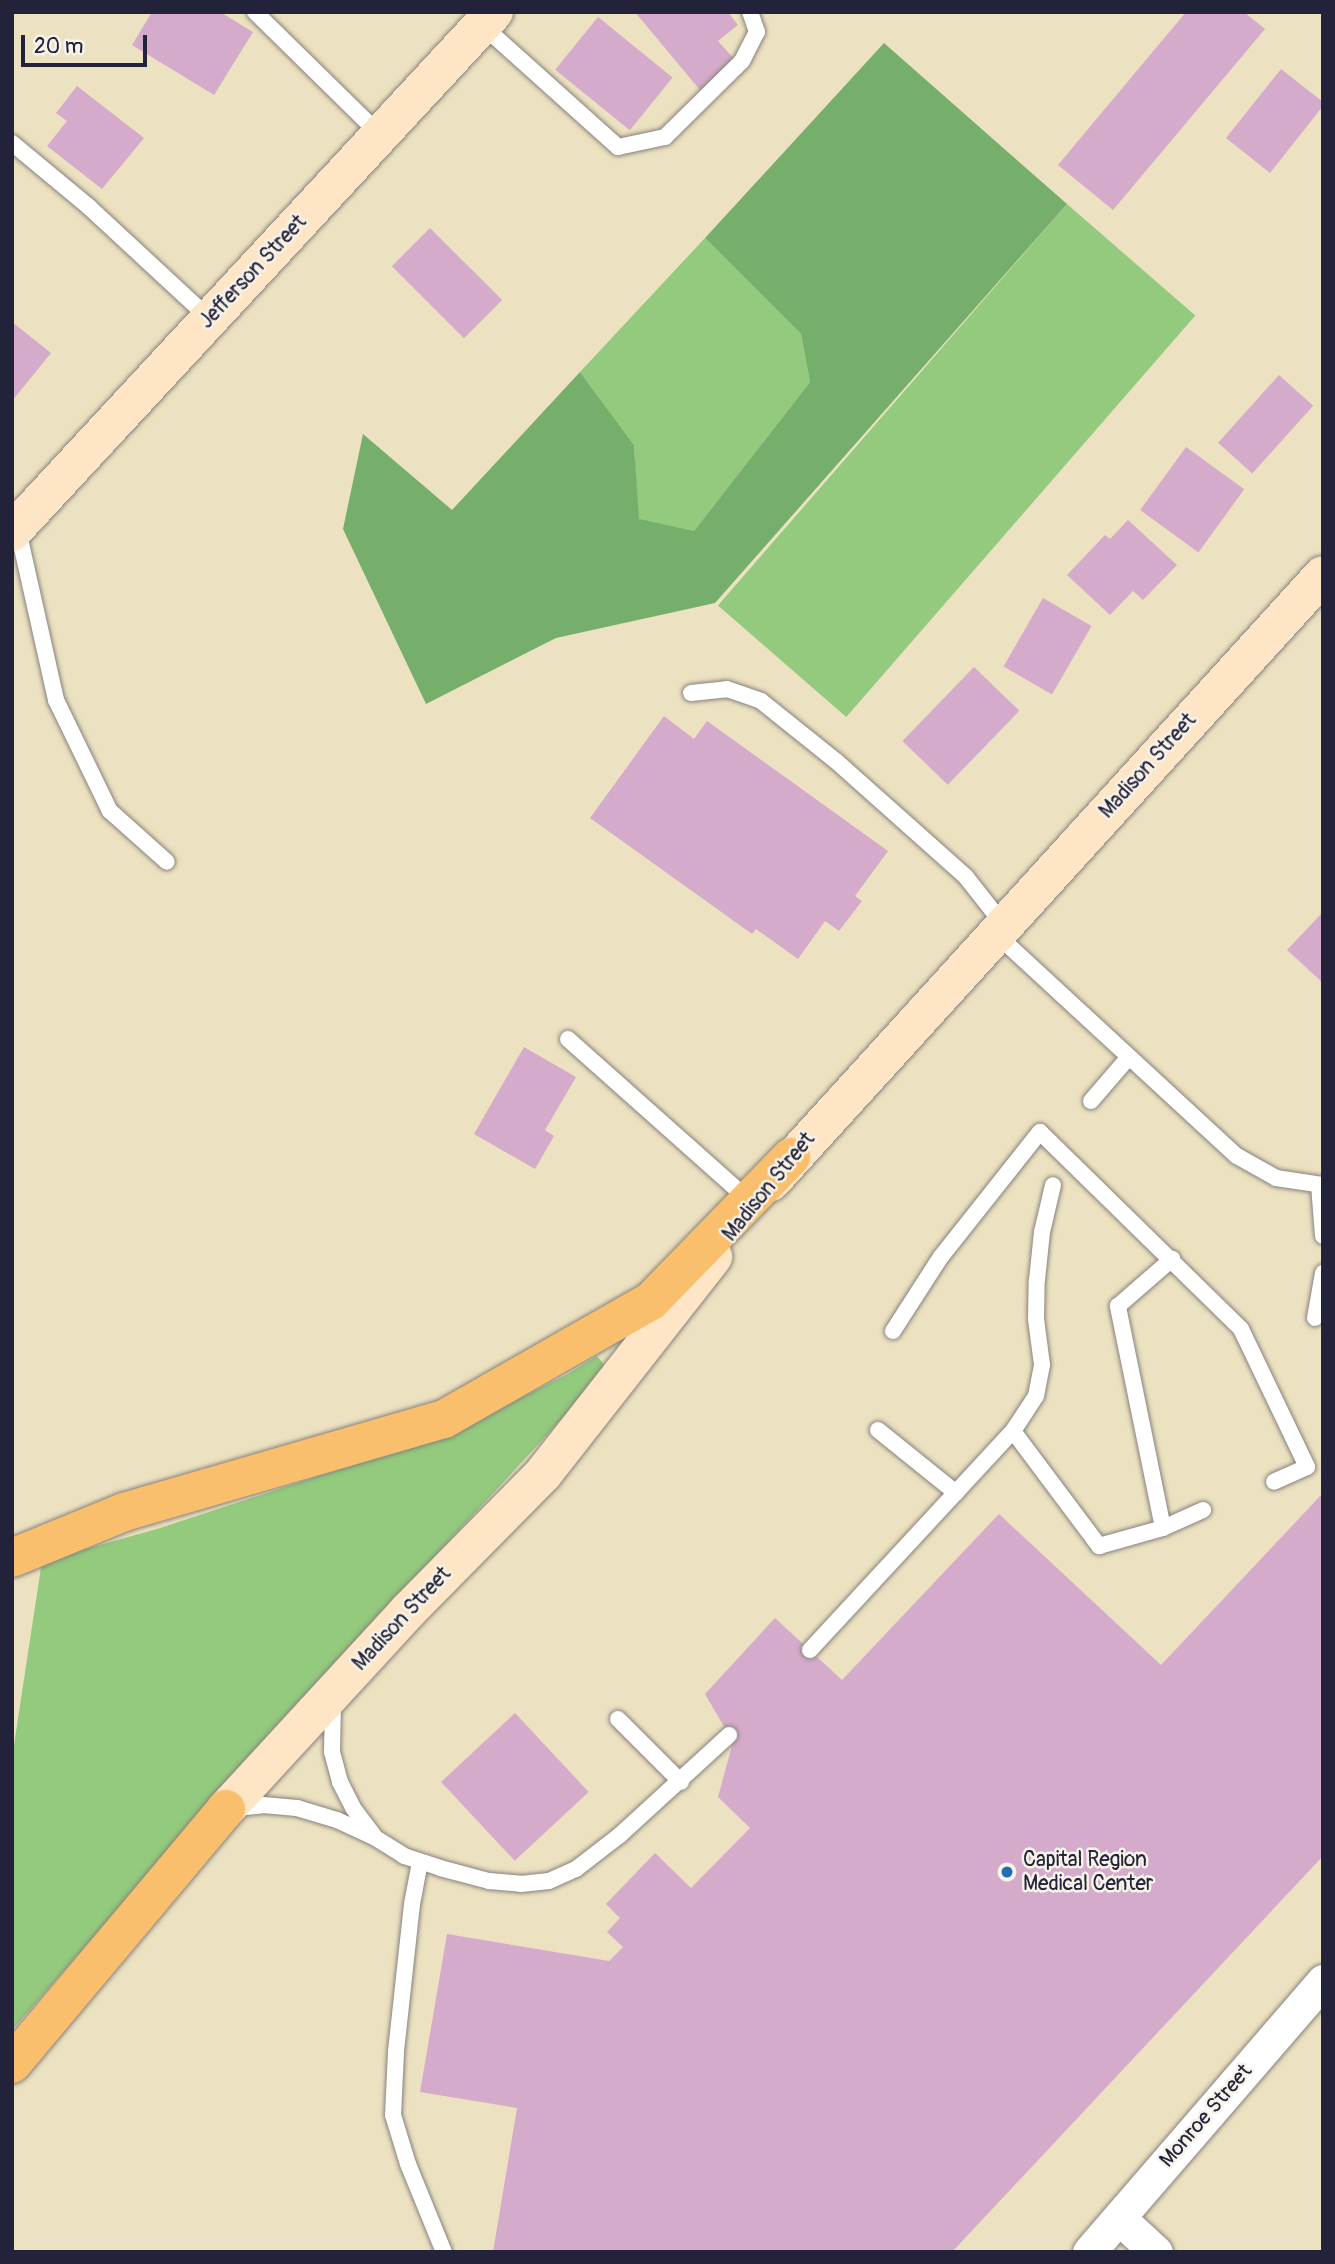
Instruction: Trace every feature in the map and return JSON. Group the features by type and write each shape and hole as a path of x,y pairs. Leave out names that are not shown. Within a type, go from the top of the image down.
{"highway":[{"path":"12,1558 124,1512 444,1419 651,1301 791,1157"},
{"path":"12,2064 226,1809"}],"main road":[{"name":"Jefferson Street","path":"15,530 488,18"},
{"name":"Madison Street","path":"226,1809 408,1611 543,1474 791,1157 1323,575"}],"street":[{"name":"Monroe Street","path":"1090,2252 1323,1981"},
{"path":"1119,2218 1156,2252"}],"lane":[{"path":"255,12 379,134"},
{"path":"488,18 618,147 665,137 742,61 757,32 750,12"},
{"path":"12,143 89,208 210,319"},
{"path":"15,530 56,700 110,811 167,862"},
{"path":"691,693 727,689 761,701 836,761 966,877 999,928 1129,1057 1237,1156 1276,1178 1321,1185 1323,1236"},
{"path":"568,1039 749,1200"},
{"path":"1091,1101 1129,1057"},
{"path":"893,1331 940,1258 1040,1132 1241,1329 1307,1467 1274,1482"},
{"path":"810,1650 1013,1431 1036,1396 1042,1365 1036,1320 1037,1280 1042,1231 1053,1185"},
{"path":"1163,1528 1118,1306 1172,1259"},
{"path":"1315,1318 1323,1273"},
{"path":"878,1430 956,1493"},
{"path":"1013,1431 1099,1546 1163,1528 1203,1510"},
{"path":"334,1692 332,1752 340,1782 374,1837"},
{"path":"618,1719 681,1782"},
{"path":"226,1809 262,1805 297,1808 337,1820 420,1862 489,1881 521,1884 549,1881 576,1869 620,1835 681,1782 729,1735"},
{"path":"420,1862 412,1904 396,2052 393,2115 408,2164 444,2252"}],"green space":[{"path":"884,43 1067,204 715,603 556,638 426,704 343,529 363,434 452,510 580,372 634,445 639,519 694,531 810,382 801,334 705,238"},
{"path":"1067,204 1195,316 846,717 718,606"},
{"path":"705,238 801,334 810,382 694,531 638,520 634,445 580,372"},
{"path":"597,1356 608,1369 299,1703 12,2030 12,1758 42,1561 157,1529 450,1433 566,1375"}],"building":[{"path":"152,12 220,12 253,32 214,95 132,45"},
{"path":"635,12 728,12 738,25 718,41 735,60 700,90"},
{"path":"1186,12 1244,12 1265,29 1113,210 1058,165"},
{"path":"598,17 673,77 630,130 555,70"},
{"path":"1281,69 1323,102 1323,106 1270,173 1226,138"},
{"path":"77,86 144,138 102,189 47,146 67,121 56,113"},
{"path":"430,228 502,300 464,338 392,266"},
{"path":"12,322 51,353 12,401"},
{"path":"1279,375 1313,406 1252,473 1218,443"},
{"path":"1186,447 1244,489 1198,552 1140,510"},
{"path":"1128,520 1177,565 1143,600 1133,591 1110,615 1067,575 1105,535 1110,539"},
{"path":"1043,598 1091,626 1052,694 1004,666"},
{"path":"974,667 1019,711 948,785 902,741"},
{"path":"664,716 694,739 707,721 888,851 855,896 862,901 839,931 825,921 798,959 756,929 752,934 590,818"},
{"path":"1323,912 1323,983 1287,950"},
{"path":"524,1047 576,1077 545,1130 554,1136 535,1169 474,1134"},
{"name":"Capital Region Medical Center","path":"1323,1493 1323,1856 952,2252 493,2252 517,2108 420,2092 447,1934 609,1961 623,1947 607,1932 620,1918 606,1904 655,1853 691,1888 750,1828 718,1797 733,1742 705,1694 775,1618 842,1680 999,1514 1161,1665"},
{"path":"515,1713 589,1792 515,1861 441,1782"}],"place":[{"name":"Capital Region Medical Center","path":"1007,1872"}]}
